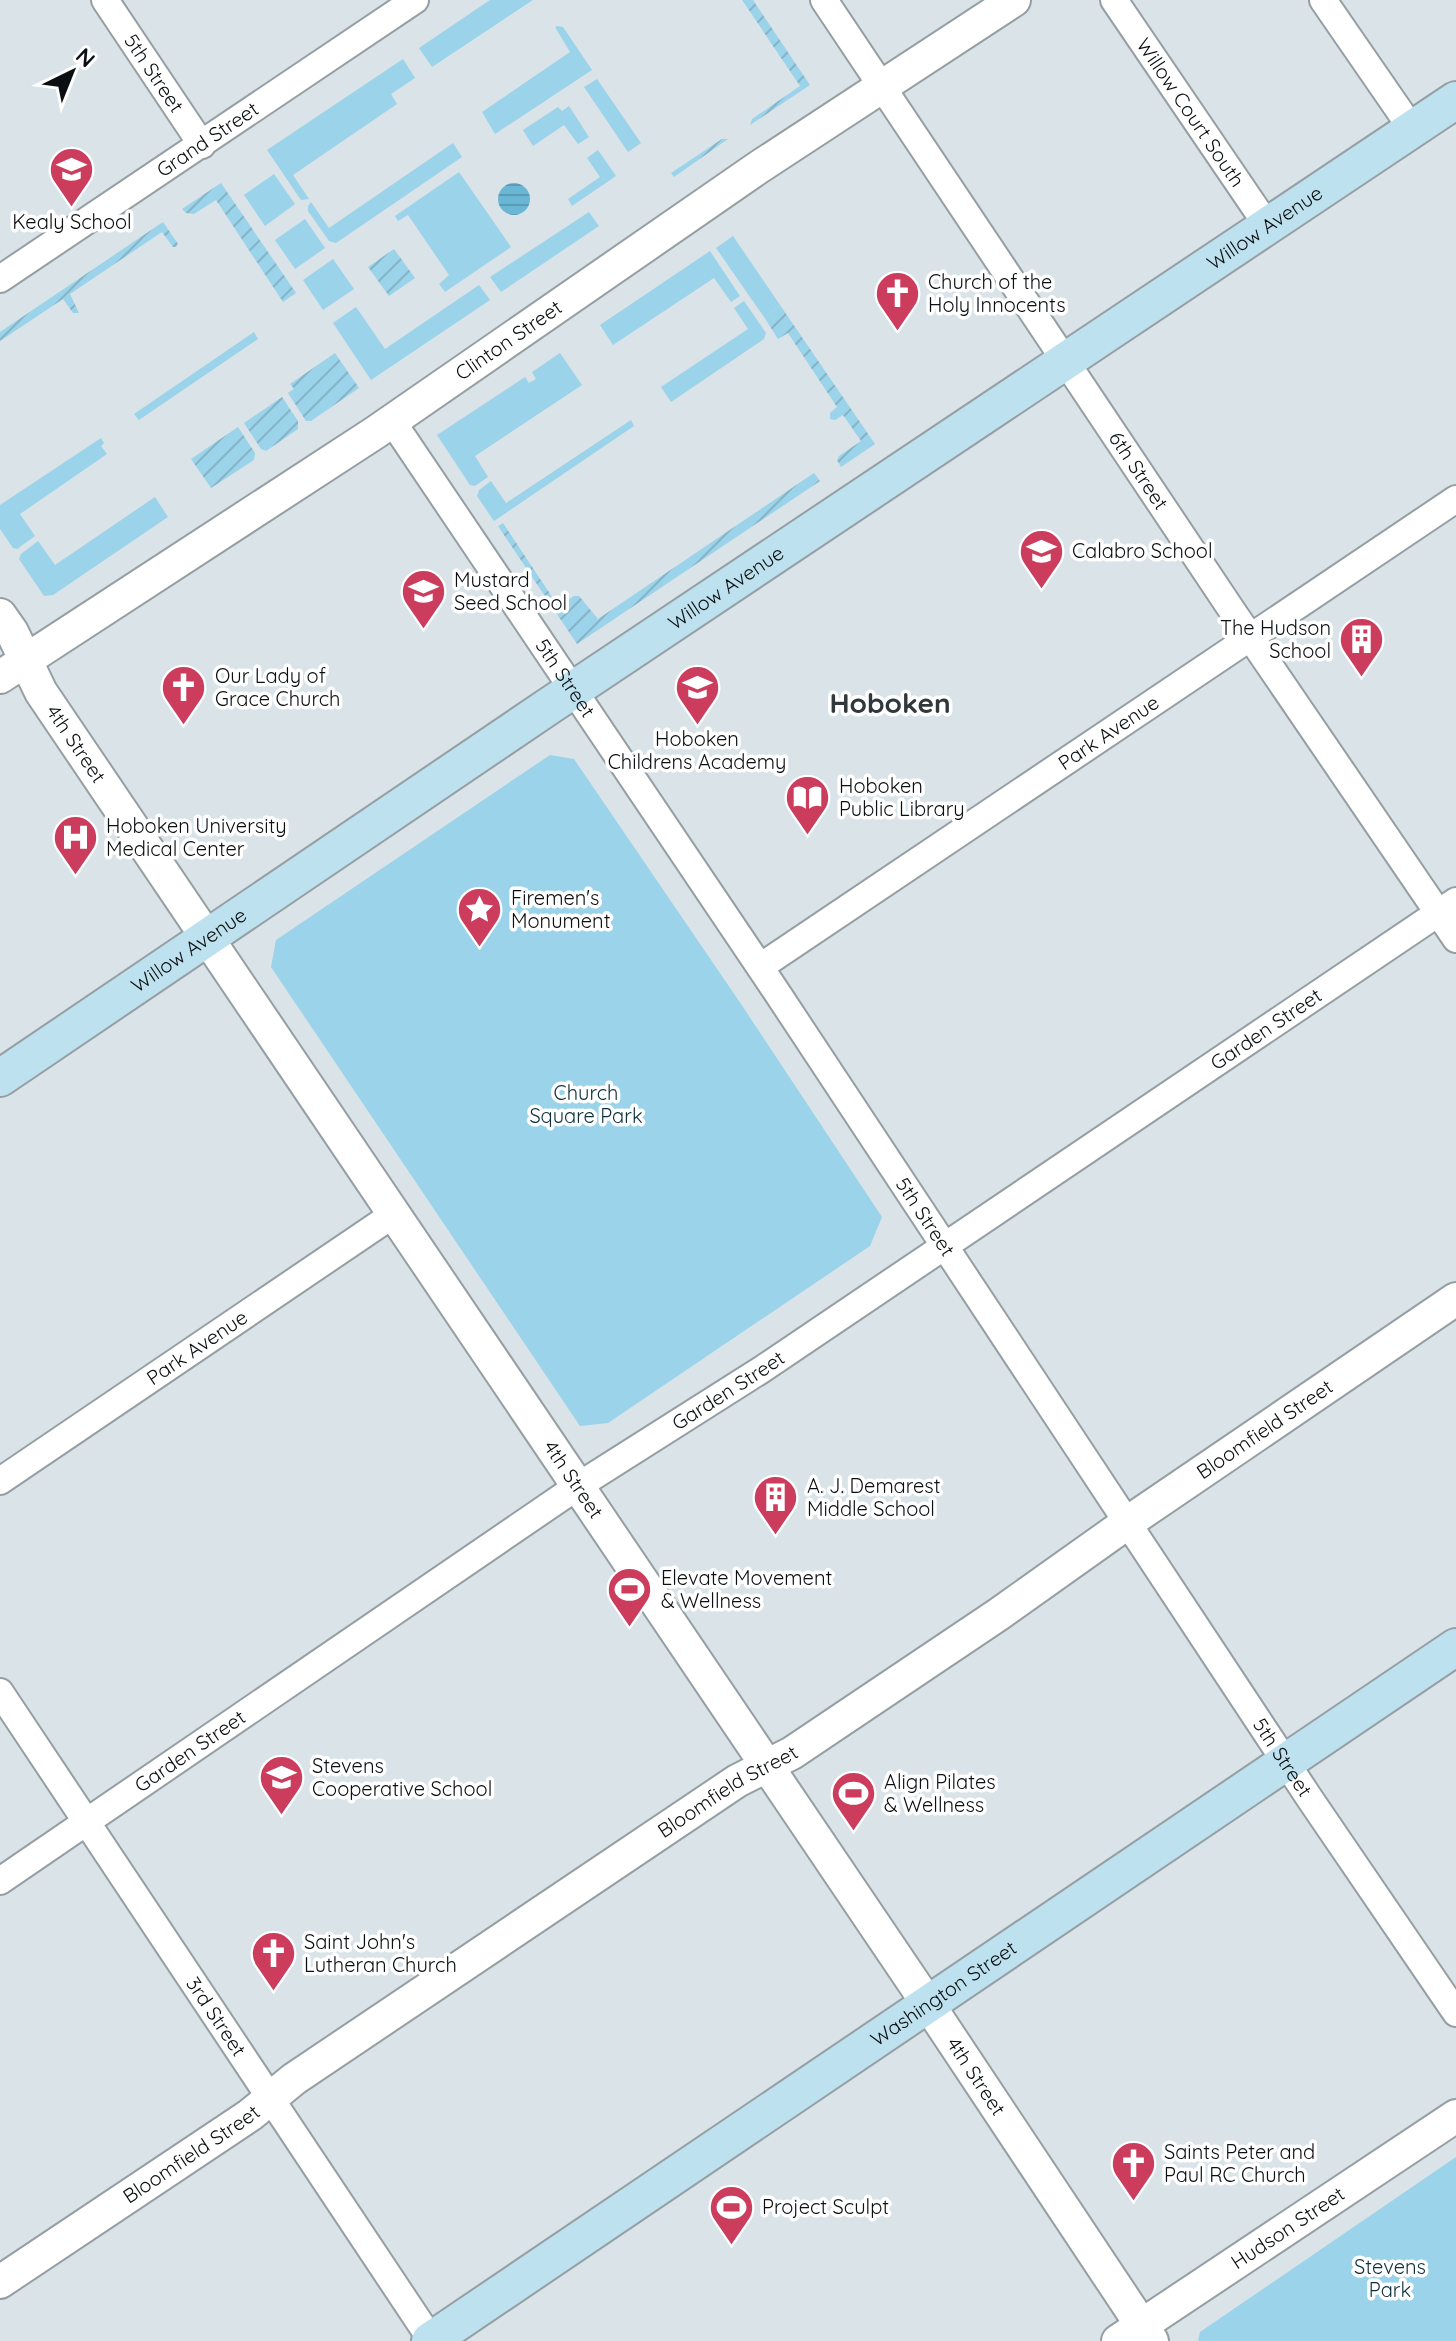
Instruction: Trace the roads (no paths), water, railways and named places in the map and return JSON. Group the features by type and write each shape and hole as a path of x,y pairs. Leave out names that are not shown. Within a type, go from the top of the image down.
{"main road":[{"name":"Willow Avenue","path":"0,1078 1456,100"},
{"name":"Washington Street","path":"431,2341 1456,1647"}],"street":[{"name":"5th Street","path":"105,0 202,145"},
{"name":"Grand Street","path":"0,279 415,0"},
{"name":"6th Street","path":"824,0 1249,636 1447,907 1456,939"},
{"name":"Clinton Street","path":"13,668 392,421 746,176 1014,0"},
{"name":"Willow Court South","path":"1114,0 1267,225"},
{"path":"1323,0 1412,129"},
{"name":"5th Street","path":"392,421 760,967 1286,1763 1456,2013"},
{"name":"Park Avenue","path":"760,967 1456,499"},
{"name":"4th Street","path":"0,615 13,668 41,692 209,938 928,2004 1138,2335"},
{"name":"Garden Street","path":"0,1881 578,1486 761,1370 1447,907"},
{"name":"Park Avenue","path":"0,1481 394,1214"},
{"name":"Bloomfield Street","path":"0,2282 250,2115 294,2079 698,1807 792,1753 990,1620 1456,1299"},
{"name":"3rd Street","path":"0,1692 431,2341"},
{"name":"Hudson Street","path":"1138,2335 1456,2116"}],"place":[{"name":"Kealy School","path":"72,209"},
{"name":"Church of the Holy Innocents","path":"897,333"},
{"name":"Calabro School","path":"1041,590"},
{"name":"Mustard Seed School","path":"423,631"},
{"name":"The Hudson School","path":"1362,679"},
{"name":"Our Lady of Grace Church","path":"184,726"},
{"name":"Hoboken Childrens Academy","path":"697,726"},
{"name":"Hoboken Public Library","path":"808,836"},
{"name":"Hoboken University Medical Center","path":"75,876"},
{"name":"Firemen's Monument","path":"480,948"},
{"name":"A. J. Demarest Middle School","path":"776,1536"},
{"name":"Elevate Movement & Wellness","path":"630,1628"},
{"name":"Stevens Cooperative School","path":"281,1816"},
{"name":"Align Pilates & Wellness","path":"853,1832"},
{"name":"Saint John's Lutheran Church","path":"273,1993"},
{"name":"Saints Peter and Paul RC Church","path":"1133,2203"},
{"name":"Project Sculpt","path":"731,2246"}],"district":[{"name":"Hoboken","path":"890,703"}],"park label":[{"name":"Church Square Park","path":"586,1104"},
{"name":"Stevens Park","path":"1390,2278"}]}
